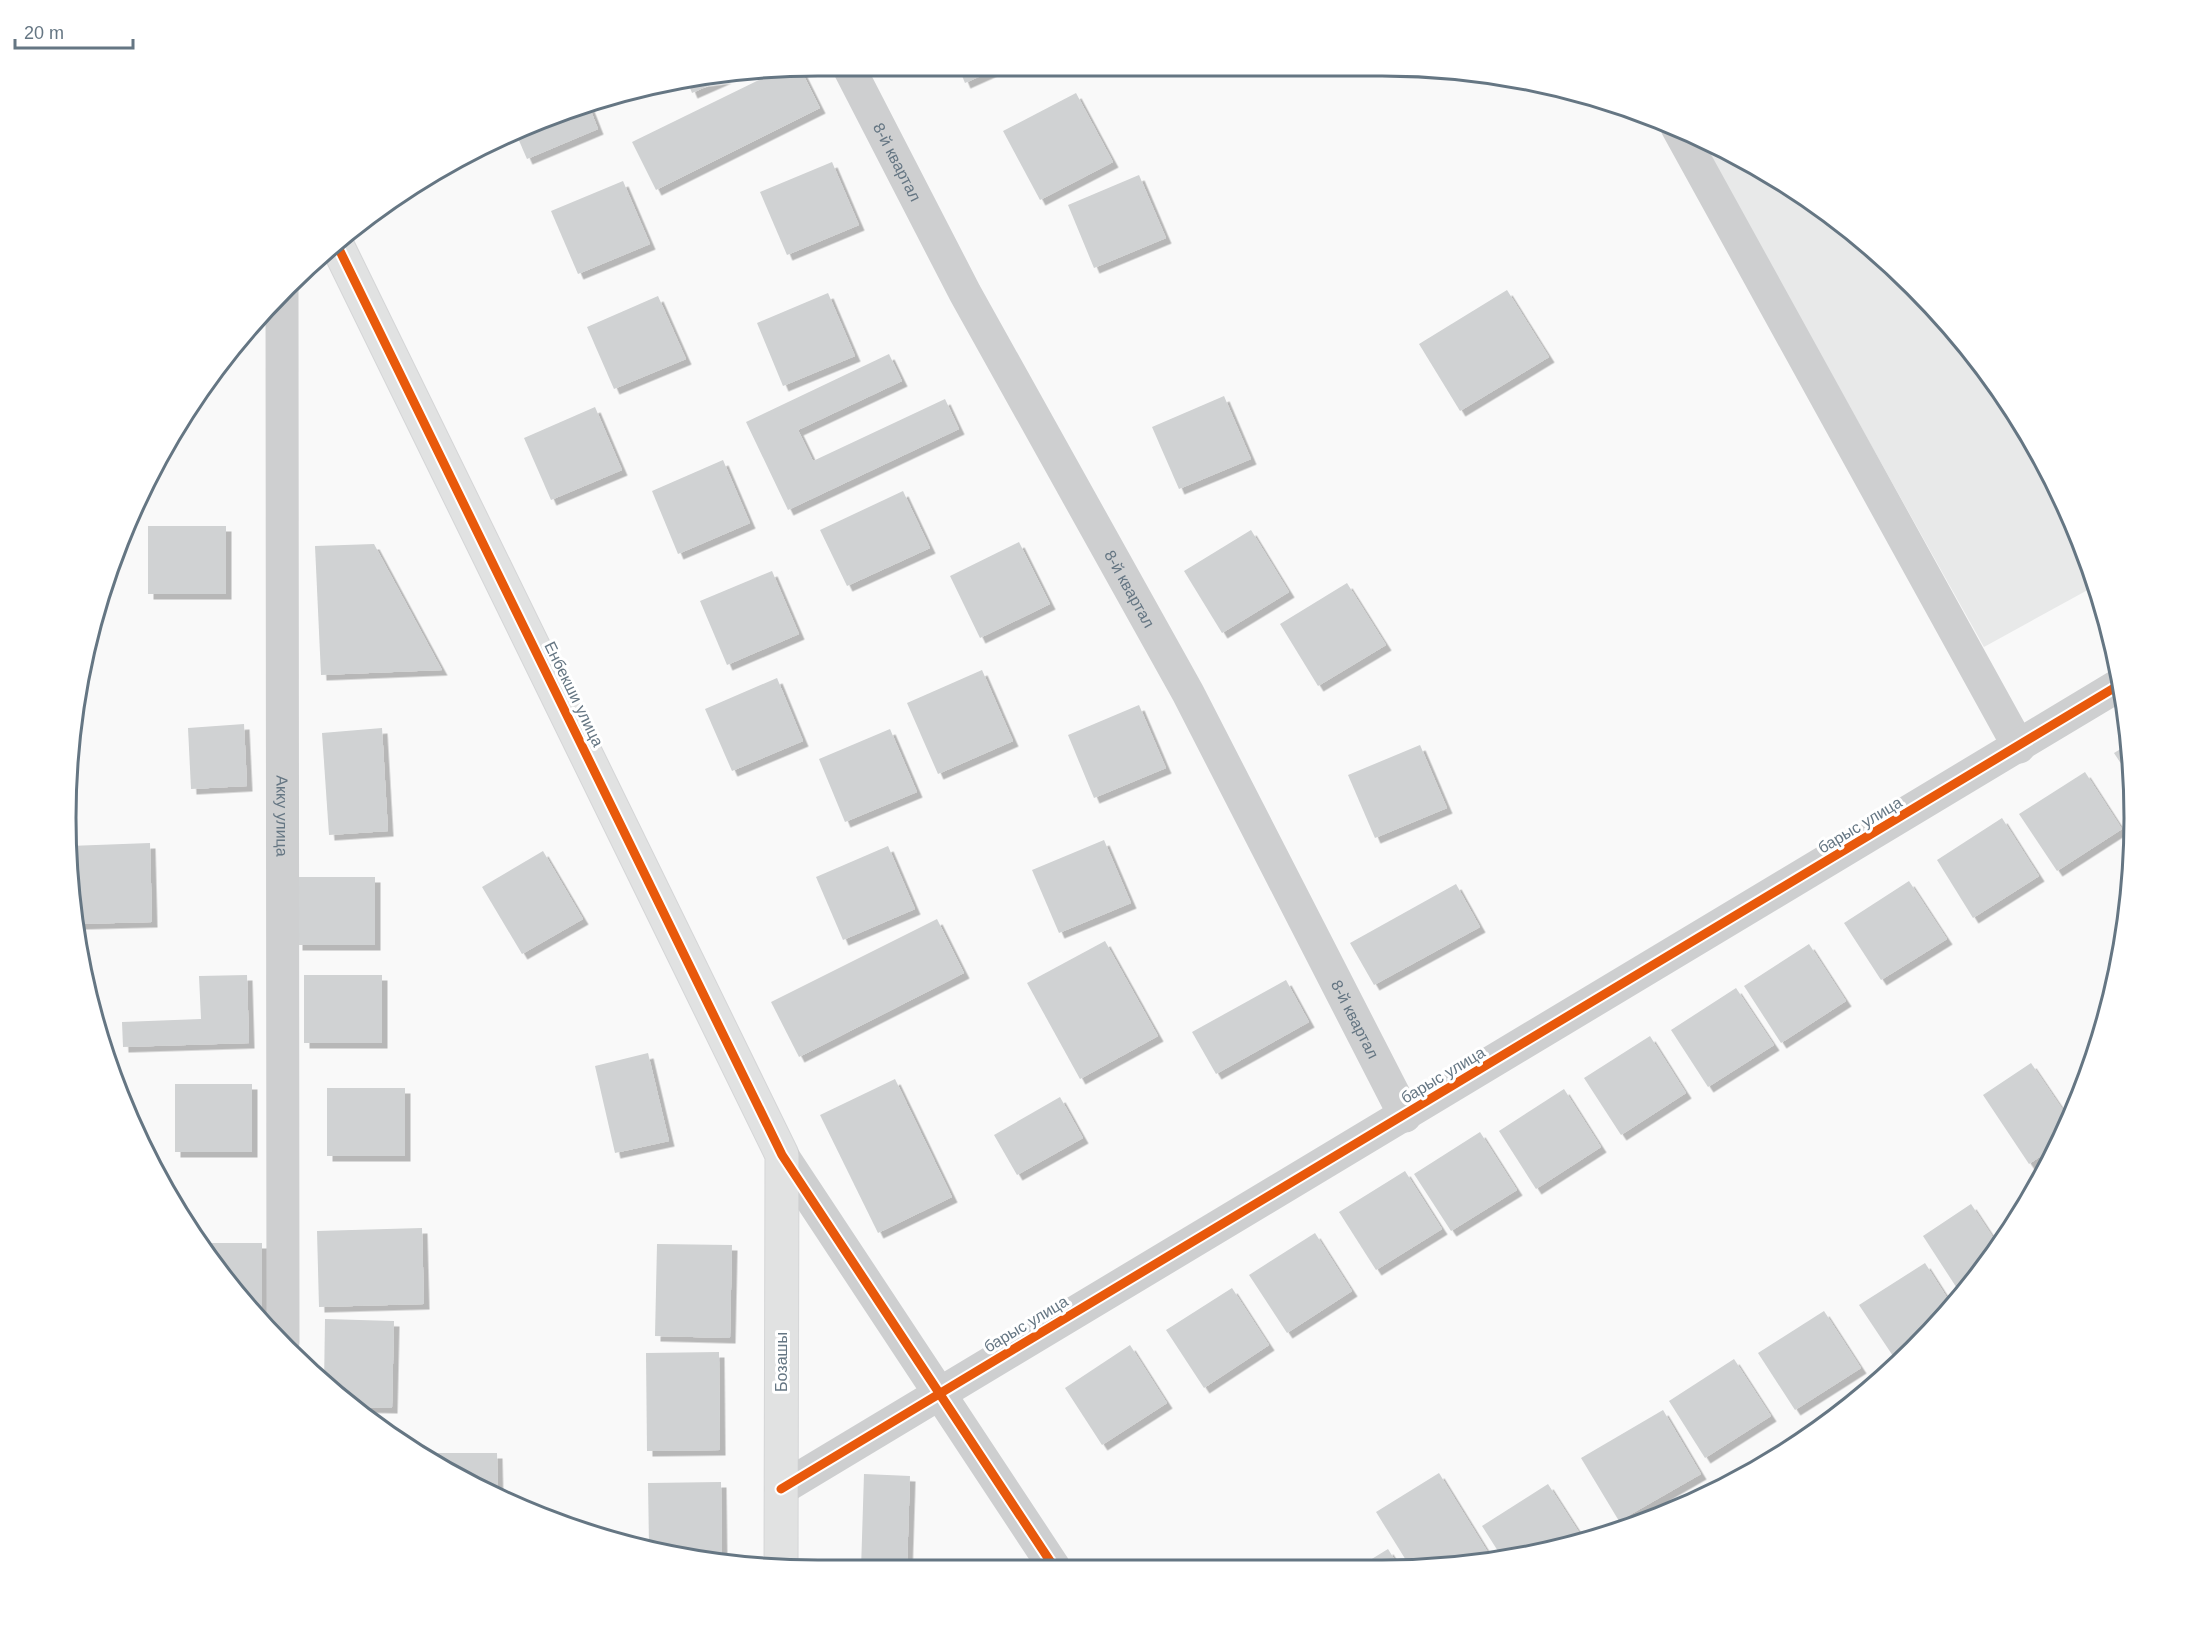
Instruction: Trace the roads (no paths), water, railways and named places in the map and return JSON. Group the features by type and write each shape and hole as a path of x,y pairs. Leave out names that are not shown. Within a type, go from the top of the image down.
{"street":[{"name":"8-й квартал","path":"853,76 965,293 1188,693 1405,1116"},
{"path":"1685,141 2019,747"},
{"name":"Енбекши улица","path":"340,252 782,1155"},
{"name":"Акку улица","path":"282,307 282,1330"},
{"name":"барыс улица","path":"781,1489 2113,690"},
{"path":"782,1155 1049,1560"},
{"name":"Бозашы","path":"780,1559 782,1155"}]}
